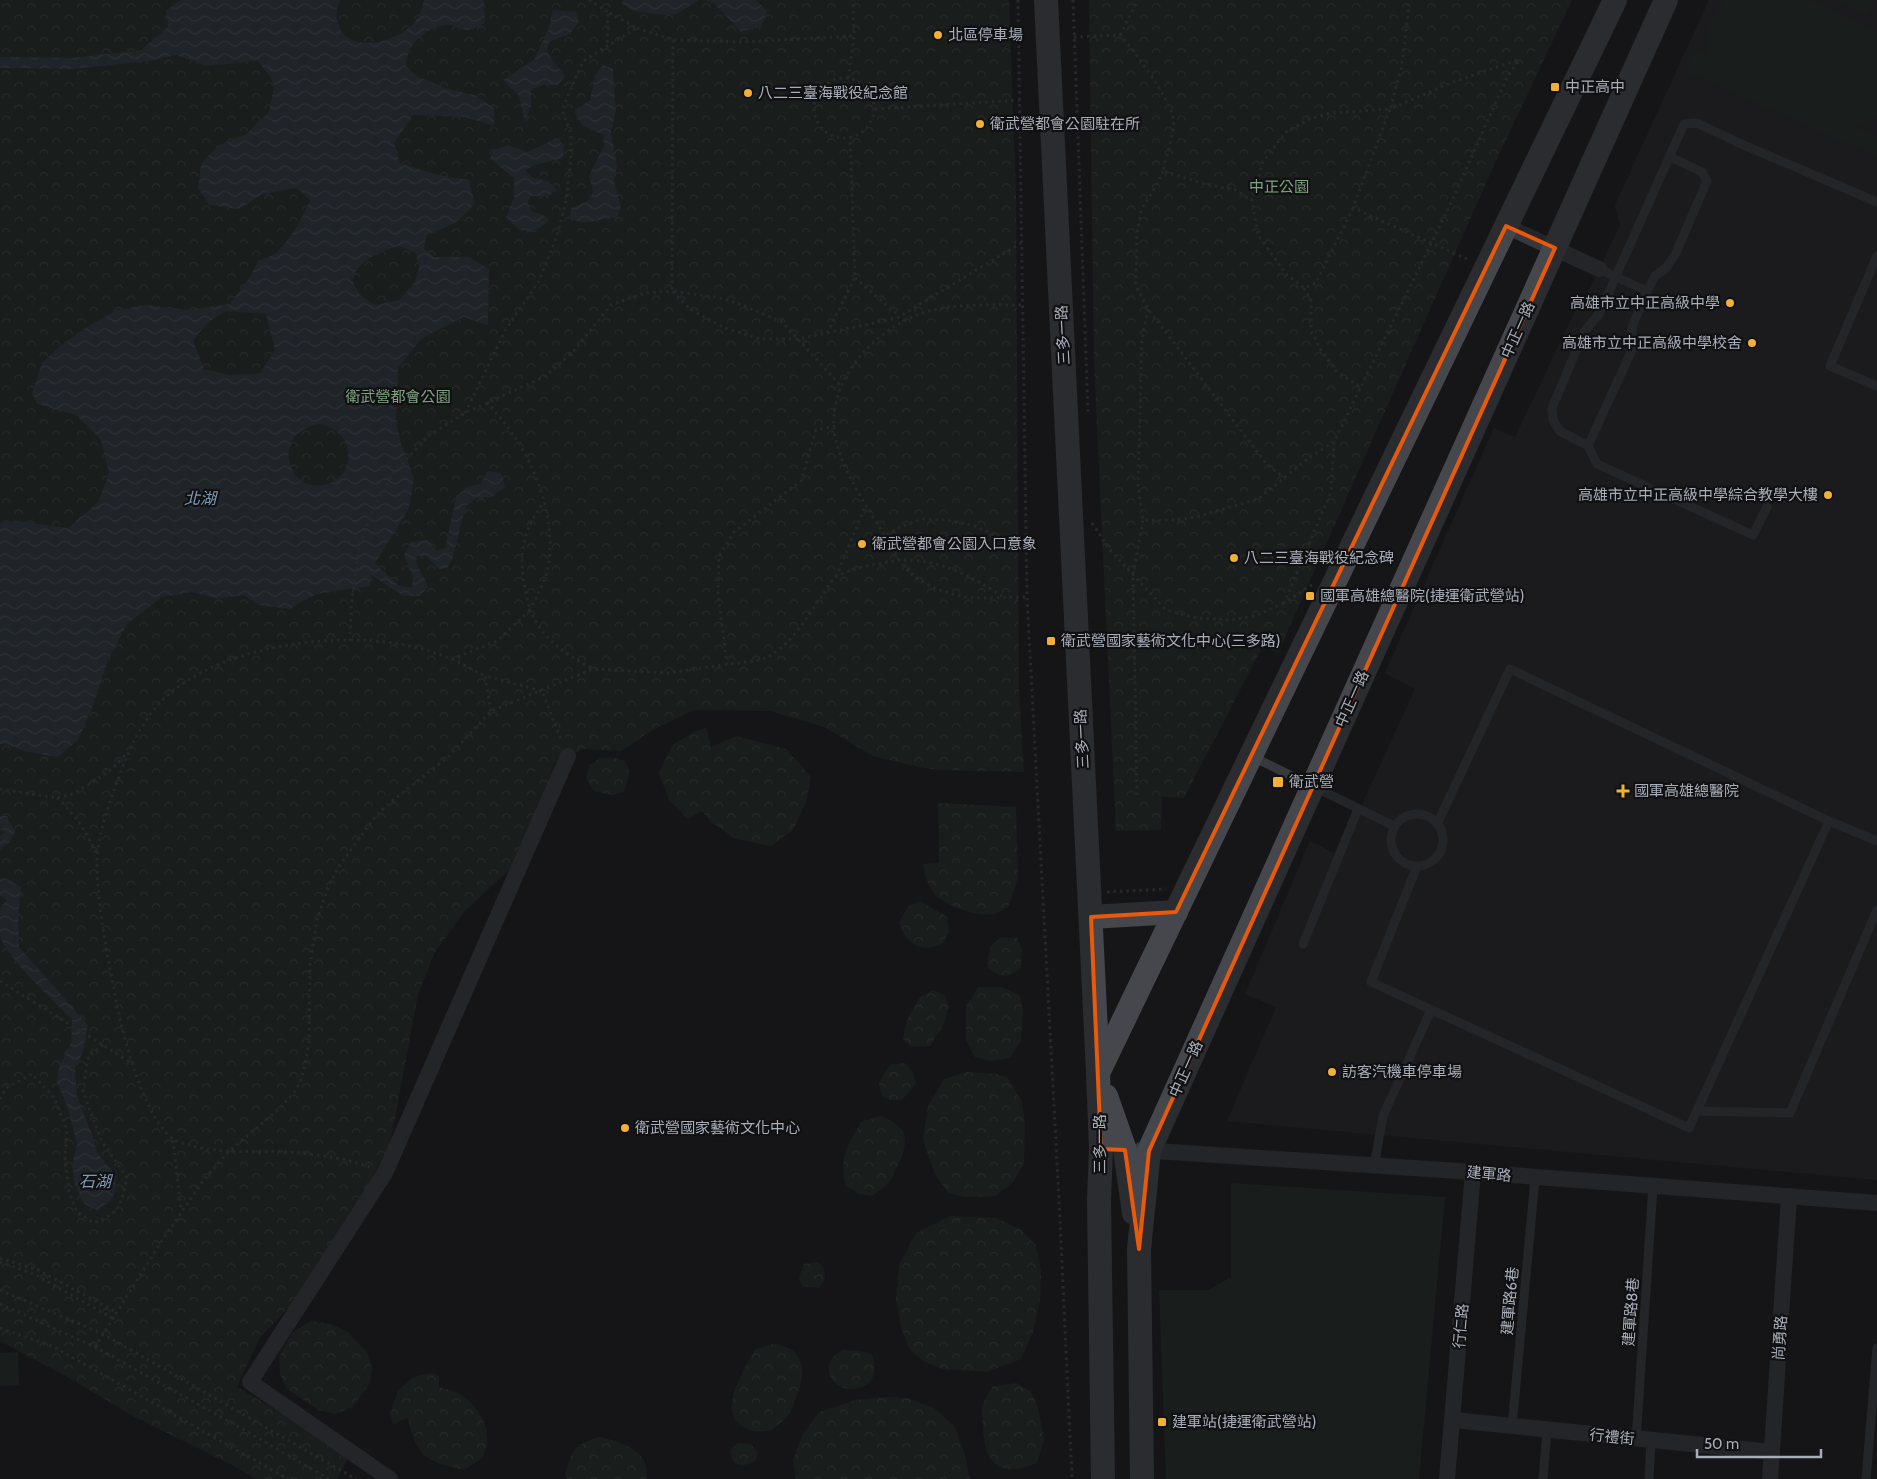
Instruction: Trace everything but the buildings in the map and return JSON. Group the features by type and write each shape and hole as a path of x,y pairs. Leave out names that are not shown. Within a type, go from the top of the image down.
{"street":[{"name":"三多一路","path":"1046,0 1101,1149 1099,1200 1103,1479"},
{"path":"1140,1248 1124,1150 1098,1073 1615,0"},
{"name":"中正一路","path":"1149,1150 1666,0"},
{"path":"1506,226 1599,269"},
{"path":"390,1479 250,1382 385,1172 568,756"},
{"path":"1091,916 1176,912"},
{"name":"建軍路","path":"1101,1149 1149,1150 1473,1172 1877,1203"},
{"path":"1142,1479 1140,1248 1149,1150"},
{"name":"行仁路","path":"1448,1479 1473,1172"},
{"name":"尚勇路","path":"1770,1479 1790,1196"},
{"name":"行禮街","path":"1453,1420 1644,1441 1772,1452"}],"lane":[{"path":"1767,507 1753,535 1597,464 1588,446 1560,431 1553,420 1552,408 1584,332 1599,314 1684,124 1697,123 1877,202"},
{"path":"1588,446 1632,350 1632,328 1646,291 1655,276 1666,268 1675,255 1708,181 1702,172 1670,157"},
{"path":"1877,256 1830,366 1877,386"},
{"path":"1599,269 1646,291"},
{"path":"1437,824 1510,669 1829,821 1877,841"},
{"path":"1251,756 1394,826"},
{"path":"1303,944 1358,808"},
{"path":"1415,814 1424,815 1437,824 1442,839 1442,847 1432,861 1417,866 1410,865 1402,862 1392,850 1391,842 1394,826 1400,820 1415,814"},
{"path":"1417,866 1371,982 1689,1128 1829,821"},
{"path":"1697,1111 1790,1113 1877,910"},
{"path":"1374,1166 1383,1116 1431,1010"},
{"name":"建軍路6巷","path":"1512,1426 1535,1178"},
{"name":"建軍路8巷","path":"1649,1479 1644,1441 1653,1186"},
{"path":"1866,1479 1877,1348"},
{"path":"1543,1479 1547,1430"}],"path":[{"path":"589,0 637,28 673,40 742,42 854,36"},
{"path":"848,78 854,36 853,0"},
{"path":"1018,0 1022,242 1021,305 1027,597 1072,1479"},
{"path":"1120,35 1138,0"},
{"path":"1304,288 1316,283 1353,208 1390,109 1401,70 1409,8 1407,0"},
{"path":"607,45 608,12"},
{"path":"465,413 506,329 539,281 555,241 565,207 571,160 571,134 562,110 582,61 637,28"},
{"path":"1074,36 1120,35 1135,50 1161,92 1173,118 1172,136 1163,171 1141,210 1137,234 1136,286 1148,309 1268,466 1284,476"},
{"path":"673,40 672,291 690,309 725,328 760,339 798,339 827,334 897,318 1022,242"},
{"path":"1284,603 1331,492 1334,442 1450,205 1508,75 1520,59 1453,82 1390,109 1331,114 1310,119 1286,132 1263,162 1252,200 1258,235 1287,275 1304,288 1311,300 1311,331 1336,371 1360,387"},
{"path":"837,78 857,80 864,85 874,100 875,109 870,125 865,131 850,138 840,139 822,129 816,120 814,110 815,99 820,90 828,82 837,78"},
{"path":"875,109 1020,100"},
{"path":"827,334 855,278 850,138"},
{"path":"1163,171 1201,183 1235,190 1252,200"},
{"path":"1353,208 1467,259"},
{"path":"855,278 896,314"},
{"path":"350,641 350,606 359,547 374,510 392,475 428,436 465,413 544,378 573,352 611,305 645,293 672,291 720,298 745,306 782,322 842,387"},
{"path":"1021,305 937,309 913,317 889,330 866,349 852,367 842,387 834,426 836,443 842,459 866,504 899,560 918,579 949,592 985,598 1002,596 1027,597"},
{"path":"1137,795 1133,575 1143,520 1138,486 1138,466 1142,339 1148,309"},
{"path":"452,660 497,641 530,610 547,573 550,536 544,502 526,457 514,436 487,402"},
{"path":"727,665 718,592 720,556 734,532 802,481 816,430 834,426"},
{"path":"1143,520 1172,520 1216,513 1258,499 1284,476 1334,442"},
{"path":"544,502 533,517 527,530 521,558 524,587 530,610 537,624 554,644 566,654 593,668 667,673 760,660 775,654 801,624 836,577 866,504"},
{"path":"885,536 900,527 923,519 945,520 972,525 1026,548"},
{"path":"1092,522 1110,550 1166,610 1196,618 1230,620 1255,616 1284,603 1317,581"},
{"path":"836,577 864,567 899,560 924,561 959,571 1002,596"},
{"path":"385,1172 346,1160 316,1154 228,1152 197,1148 173,1140 160,1125 131,1062 112,976 102,910 97,857 105,818 130,751 145,722 157,706 190,678 243,655 312,642 350,641 401,644 427,650 485,676 542,691"},
{"path":"95,1347 181,1211 203,1181 228,1152 279,1109 295,1091 300,1082 309,1043 309,981 314,936 322,902 339,866 348,852 381,811 448,757 490,711 542,691 593,668"},
{"path":"485,676 490,711"},
{"path":"542,691 568,756"},
{"path":"0,788 57,798 73,794 113,768 130,751"},
{"path":"57,798 69,809 81,825 97,857"},
{"path":"1105,892 1174,888"},
{"path":"0,981 131,1062"},
{"path":"0,1099 6,1088 32,1074 54,1098 67,1130 64,1160 69,1192 77,1212 94,1223 111,1216 120,1206 127,1178 101,1140 83,1091 88,1057 103,1045"},
{"path":"173,1140 181,1211"},
{"path":"0,1258 38,1270 116,1312"},
{"path":"0,1262 34,1274 112,1318"},
{"path":"0,1290 103,1334 356,1479"},
{"path":"0,1304 95,1347 329,1479"},
{"path":"0,1328 54,1347 288,1479"}],"highlighted area":[{"path":"1506,226 1555,248 1149,1151 1139,1249 1125,1150 1101,1149 1091,917 1176,912"}],"shaded area":[{"name":"國軍高雄總醫院","path":"1709,0 1877,0 1877,1180 1227,1121 1276,1007 1245,994 1310,841 1339,855 1415,689 1385,673 1494,428 1515,437 1577,307 1582,305 1620,225 1615,205"}],"green space":[{"name":"衛武營都會公園","path":"0,0 1009,0 1016,194 1019,690 1024,772 938,770 918,767 873,756 824,727 770,711 694,710 652,730 621,751 584,749 555,762 527,842 509,870 464,912 435,952 418,994 385,1173 318,1281 288,1308 259,1339 237,1387 350,1454 337,1479 256,1479 133,1416 64,1375 0,1341"},
{"name":"中正公園","path":"1089,0 1572,0 1490,174 1278,653 1263,646 1184,798 1162,797 1161,830 1116,831 1094,363"},
{"path":"1723,0 1810,0 1877,32 1877,118 1856,128 1877,137 1877,157 1686,72 1693,51 1708,56 1708,27"},
{"path":"1837,0 1874,0 1867,14"},
{"path":"706,727 711,747 736,736 786,749 811,777 806,803 793,830 771,846 736,839 711,822 702,811 688,819 669,800 659,773 672,745"},
{"path":"601,758 617,758 624,761 627,765 629,774 624,792 612,795 594,791 586,778 589,765"},
{"path":"938,803 1016,807 1018,878 1008,907 994,914 979,914 954,907 940,899 932,891 923,864 939,863"},
{"path":"920,901 947,917 949,931 943,943 931,948 917,946 909,940 899,922 908,907"},
{"path":"1001,937 1017,938 1022,949 1021,968 1012,974 1004,976 987,967 990,947"},
{"path":"978,987 1002,987 1020,996 1023,1013 1021,1041 1010,1058 990,1061 975,1057 966,1040 966,1007"},
{"path":"933,990 944,995 949,1006 944,1024 930,1046 912,1047 903,1039 907,1020 920,997"},
{"path":"905,1063 913,1073 916,1084 902,1100 890,1100 882,1096 879,1083 890,1065"},
{"path":"967,1072 997,1074 1008,1078 1022,1102 1025,1124 1024,1163 1013,1182 995,1196 966,1197 948,1193 934,1172 923,1140 928,1106 944,1079"},
{"path":"880,1116 890,1120 902,1130 905,1142 904,1149 893,1176 886,1185 872,1196 859,1194 846,1186 843,1167 844,1159 861,1122"},
{"path":"1231,1183 1445,1197 1419,1479 1166,1479 1159,1290 1209,1290 1231,1277"},
{"path":"950,1216 996,1218 1020,1229 1036,1245 1041,1271 1040,1300 1033,1332 1021,1359 987,1372 943,1369 923,1361 909,1348 901,1328 896,1299 899,1265 916,1233"},
{"path":"818,1262 824,1269 825,1280 819,1288 802,1286 799,1278 804,1264"},
{"path":"311,1321 330,1324 347,1331 367,1352 372,1369 370,1383 353,1407 335,1414 318,1410 286,1388 280,1374 279,1357 292,1333"},
{"path":"772,1344 783,1346 797,1355 801,1360 802,1376 792,1410 787,1416 772,1430 753,1431 741,1425 734,1417 732,1406 734,1394 738,1382 755,1350"},
{"path":"843,1350 861,1351 872,1355 875,1369 872,1379 865,1386 856,1389 846,1388 837,1385 831,1377 830,1361"},
{"path":"18,1352 19,1385 0,1386 0,1353"},
{"path":"431,1373 439,1376 439,1387 456,1392 468,1400 484,1422 487,1439 483,1456 464,1470 441,1464 425,1456 415,1441 408,1418 393,1424 390,1414 398,1391 413,1377"},
{"path":"1017,1383 1031,1392 1038,1407 1044,1440 1037,1463 1024,1468 1013,1469 996,1465 991,1459 984,1440 982,1407 993,1386"},
{"path":"886,1397 906,1398 934,1408 955,1427 964,1452 970,1479 796,1479 793,1460 802,1435 819,1412 856,1400"},
{"path":"599,1437 625,1445 639,1454 644,1461 646,1479 567,1479 565,1474 572,1454 580,1445"},
{"path":"738,1443 751,1444 758,1454 755,1461 742,1465 732,1460 730,1450"}],"water":[{"name":"北湖","path":"180,0 340,0 337,7 337,19 341,30 348,38 357,42 368,43 391,38 410,27 419,15 424,0 484,0 485,23 470,30 451,25 434,28 414,43 407,58 406,66 418,77 445,88 474,95 494,108 494,126 465,117 413,115 394,143 400,163 438,175 469,180 475,204 455,223 427,235 424,249 434,257 469,257 489,269 488,325 463,317 421,339 398,368 396,423 401,444 414,478 409,509 375,563 398,585 412,588 413,577 404,555 411,542 427,540 436,550 445,548 456,497 467,487 481,484 487,471 501,473 505,487 492,497 477,498 466,506 452,560 447,568 439,569 426,556 416,555 419,569 428,588 419,596 403,596 371,575 370,586 316,594 290,609 259,605 243,595 217,599 192,592 162,597 127,624 108,660 94,703 78,740 58,757 28,752 0,744 0,523 17,521 68,528 98,502 109,474 101,440 76,415 37,404 32,393 42,363 61,345 117,310 145,305 188,310 230,304 251,275 258,261 276,253 286,242 310,200 296,188 263,194 239,209 209,205 198,188 201,164 217,146 246,134 269,112 274,87 271,77 257,61 206,66 176,55 149,61 72,69 0,68 0,57 71,58 141,50 168,27 166,11","holes":["399,246 416,253 419,268 415,282 399,300 375,305 359,294 351,278 366,261 384,251","227,311 266,314 275,350 260,373 230,375 204,369 193,341 207,323","318,424 332,428 346,442 348,449 347,464 341,476 336,480 330,483 315,485 303,482 295,474 290,463 289,451 293,440 302,430"]},
{"path":"623,0 699,0 677,14 664,15 634,11 621,3"},
{"path":"704,0 756,0 767,11 761,27 741,32 714,3"},
{"path":"553,10 576,12 579,22 570,34 549,42 547,52 565,76 558,85 541,85 531,90 531,106 525,122 519,96 503,80 534,60 548,30"},
{"path":"603,65 613,69 616,111 611,132 617,166 614,180 621,208 617,217 582,223 570,218 571,208 591,199 593,191 589,175 604,146 604,135 583,126 574,111 590,100 595,76"},
{"path":"556,139 564,145 563,158 535,165 525,170 531,177 549,182 557,190 548,196 530,196 528,203 531,211 544,215 547,223 533,232 519,230 506,218 514,197 514,178 490,159 493,151 507,145 527,152"},
{"path":"0,816 7,816 15,831 10,842 0,850 0,836 5,832 0,830"},
{"name":"石湖","path":"5,878 21,887 18,916 19,947 88,1025 83,1052 75,1068 77,1096 97,1152 116,1176 116,1190 110,1201 98,1210 84,1204 75,1185 72,1165 77,1144 69,1112 57,1081 59,1068 71,1043 72,1019 32,979 11,956 4,945 0,936 0,908 7,900 0,895 0,879"}],"place":[{"name":"北區停車場","path":"938,35"},
{"name":"中正高中","path":"1555,87"},
{"name":"八二三臺海戰役紀念館","path":"748,93"},
{"name":"衛武營都會公園駐在所","path":"980,124"},
{"name":"高雄市立中正高級中學","path":"1730,303"},
{"name":"高雄市立中正高級中學校舍","path":"1752,343"},
{"name":"高雄市立中正高級中學綜合教學大樓","path":"1828,495"},
{"name":"衛武營都會公園入口意象","path":"862,544"},
{"name":"八二三臺海戰役紀念碑","path":"1234,558"},
{"name":"國軍高雄總醫院(捷運衛武營站)","path":"1310,596"},
{"name":"衛武營國家藝術文化中心(三多路)","path":"1051,641"},
{"name":"衛武營","path":"1278,782"},
{"name":"國軍高雄總醫院","path":"1623,791"},
{"name":"訪客汽機車停車場","path":"1332,1072"},
{"name":"衛武營國家藝術文化中心","path":"625,1128"},
{"name":"建軍站(捷運衛武營站)","path":"1162,1422"}]}
